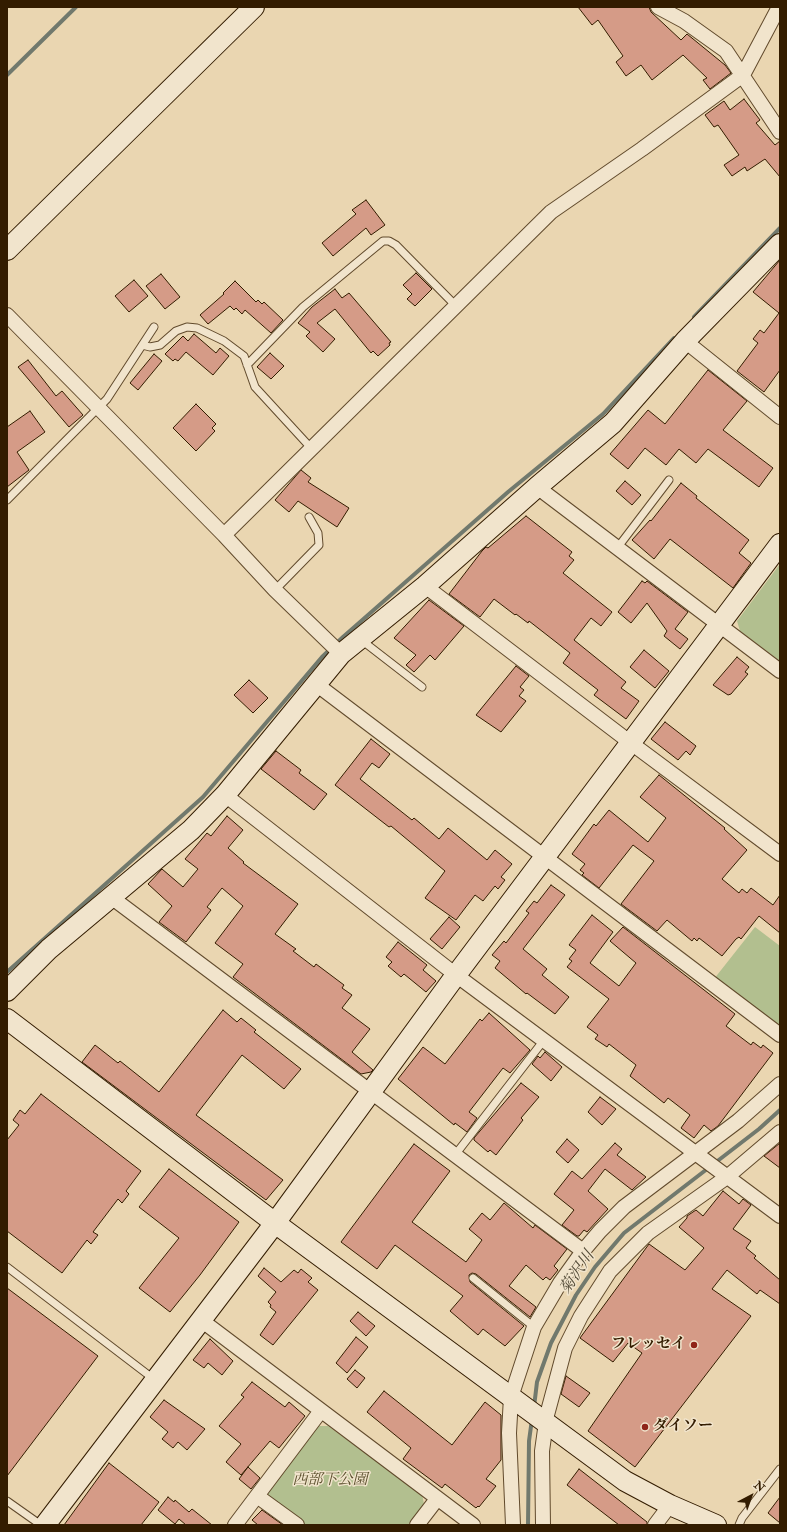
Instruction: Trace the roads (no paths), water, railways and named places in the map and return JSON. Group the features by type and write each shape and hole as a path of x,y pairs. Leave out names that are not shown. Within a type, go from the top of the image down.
{"street":[{"path":"7,250 254,7"},
{"path":"658,7 684,21 726,51 780,132"},
{"path":"224,535 551,212 642,149 743,75 779,7"},
{"path":"7,991 49,949 191,830 225,795 341,654 425,586 537,487 613,424 685,341 780,244"},
{"path":"7,315 224,535 275,590 341,654"},
{"path":"685,341 780,417"},
{"path":"537,487 618,547 780,672"},
{"path":"45,1525 275,1223 456,975 780,544"},
{"path":"425,586 780,854"},
{"path":"316,684 544,858 780,1034"},
{"path":"225,795 456,975 780,1216"},
{"path":"111,897 582,1251"},
{"path":"7,1019 275,1223 624,1481 670,1505 716,1525"},
{"path":"513,1525 509,1433 514,1399 534,1327 560,1283 582,1251 624,1208 700,1156 780,1084"},
{"path":"543,1525 543,1421 565,1348 580,1316 606,1276 648,1233 780,1132"},
{"path":"201,1320 320,1412 473,1525"},
{"path":"235,1525 320,1412"},
{"path":"257,1496 297,1525"},
{"path":"417,1525 437,1499"},
{"path":"654,1525 670,1505"}],"lane":[{"path":"247,365 303,307 383,240 389,241 396,245 456,306"},
{"path":"7,500 107,399 154,327"},
{"path":"142,345 150,348 160,346 176,331 187,327 197,328 224,341 244,356 255,387 311,448"},
{"path":"618,547 669,480"},
{"path":"275,590 319,545 318,533 309,517"},
{"path":"360,639 422,687"},
{"path":"455,1155 544,1040"},
{"path":"7,1267 155,1380"},
{"path":"473,1278 534,1327"},
{"path":"739,1525 742,1518 780,1469"},
{"path":"7,1501 42,1525"}],"waterway":[{"path":"7,75 76,7"},
{"path":"694,317 780,228"},
{"path":"7,972 203,797 322,657 343,637 508,492 603,414 674,338"},
{"name":"菊沢川","path":"534,1407 537,1382 551,1343 576,1295 595,1267 624,1233 759,1129 780,1110"},
{"name":"菊沢川","path":"528,1525 529,1441 532,1419"}],"place":[{"name":"フレッセイ","path":"694,1345"},
{"name":"ダイソー","path":"645,1427"}],"park label":[{"name":"西部下公園","path":"330,1481"}]}
